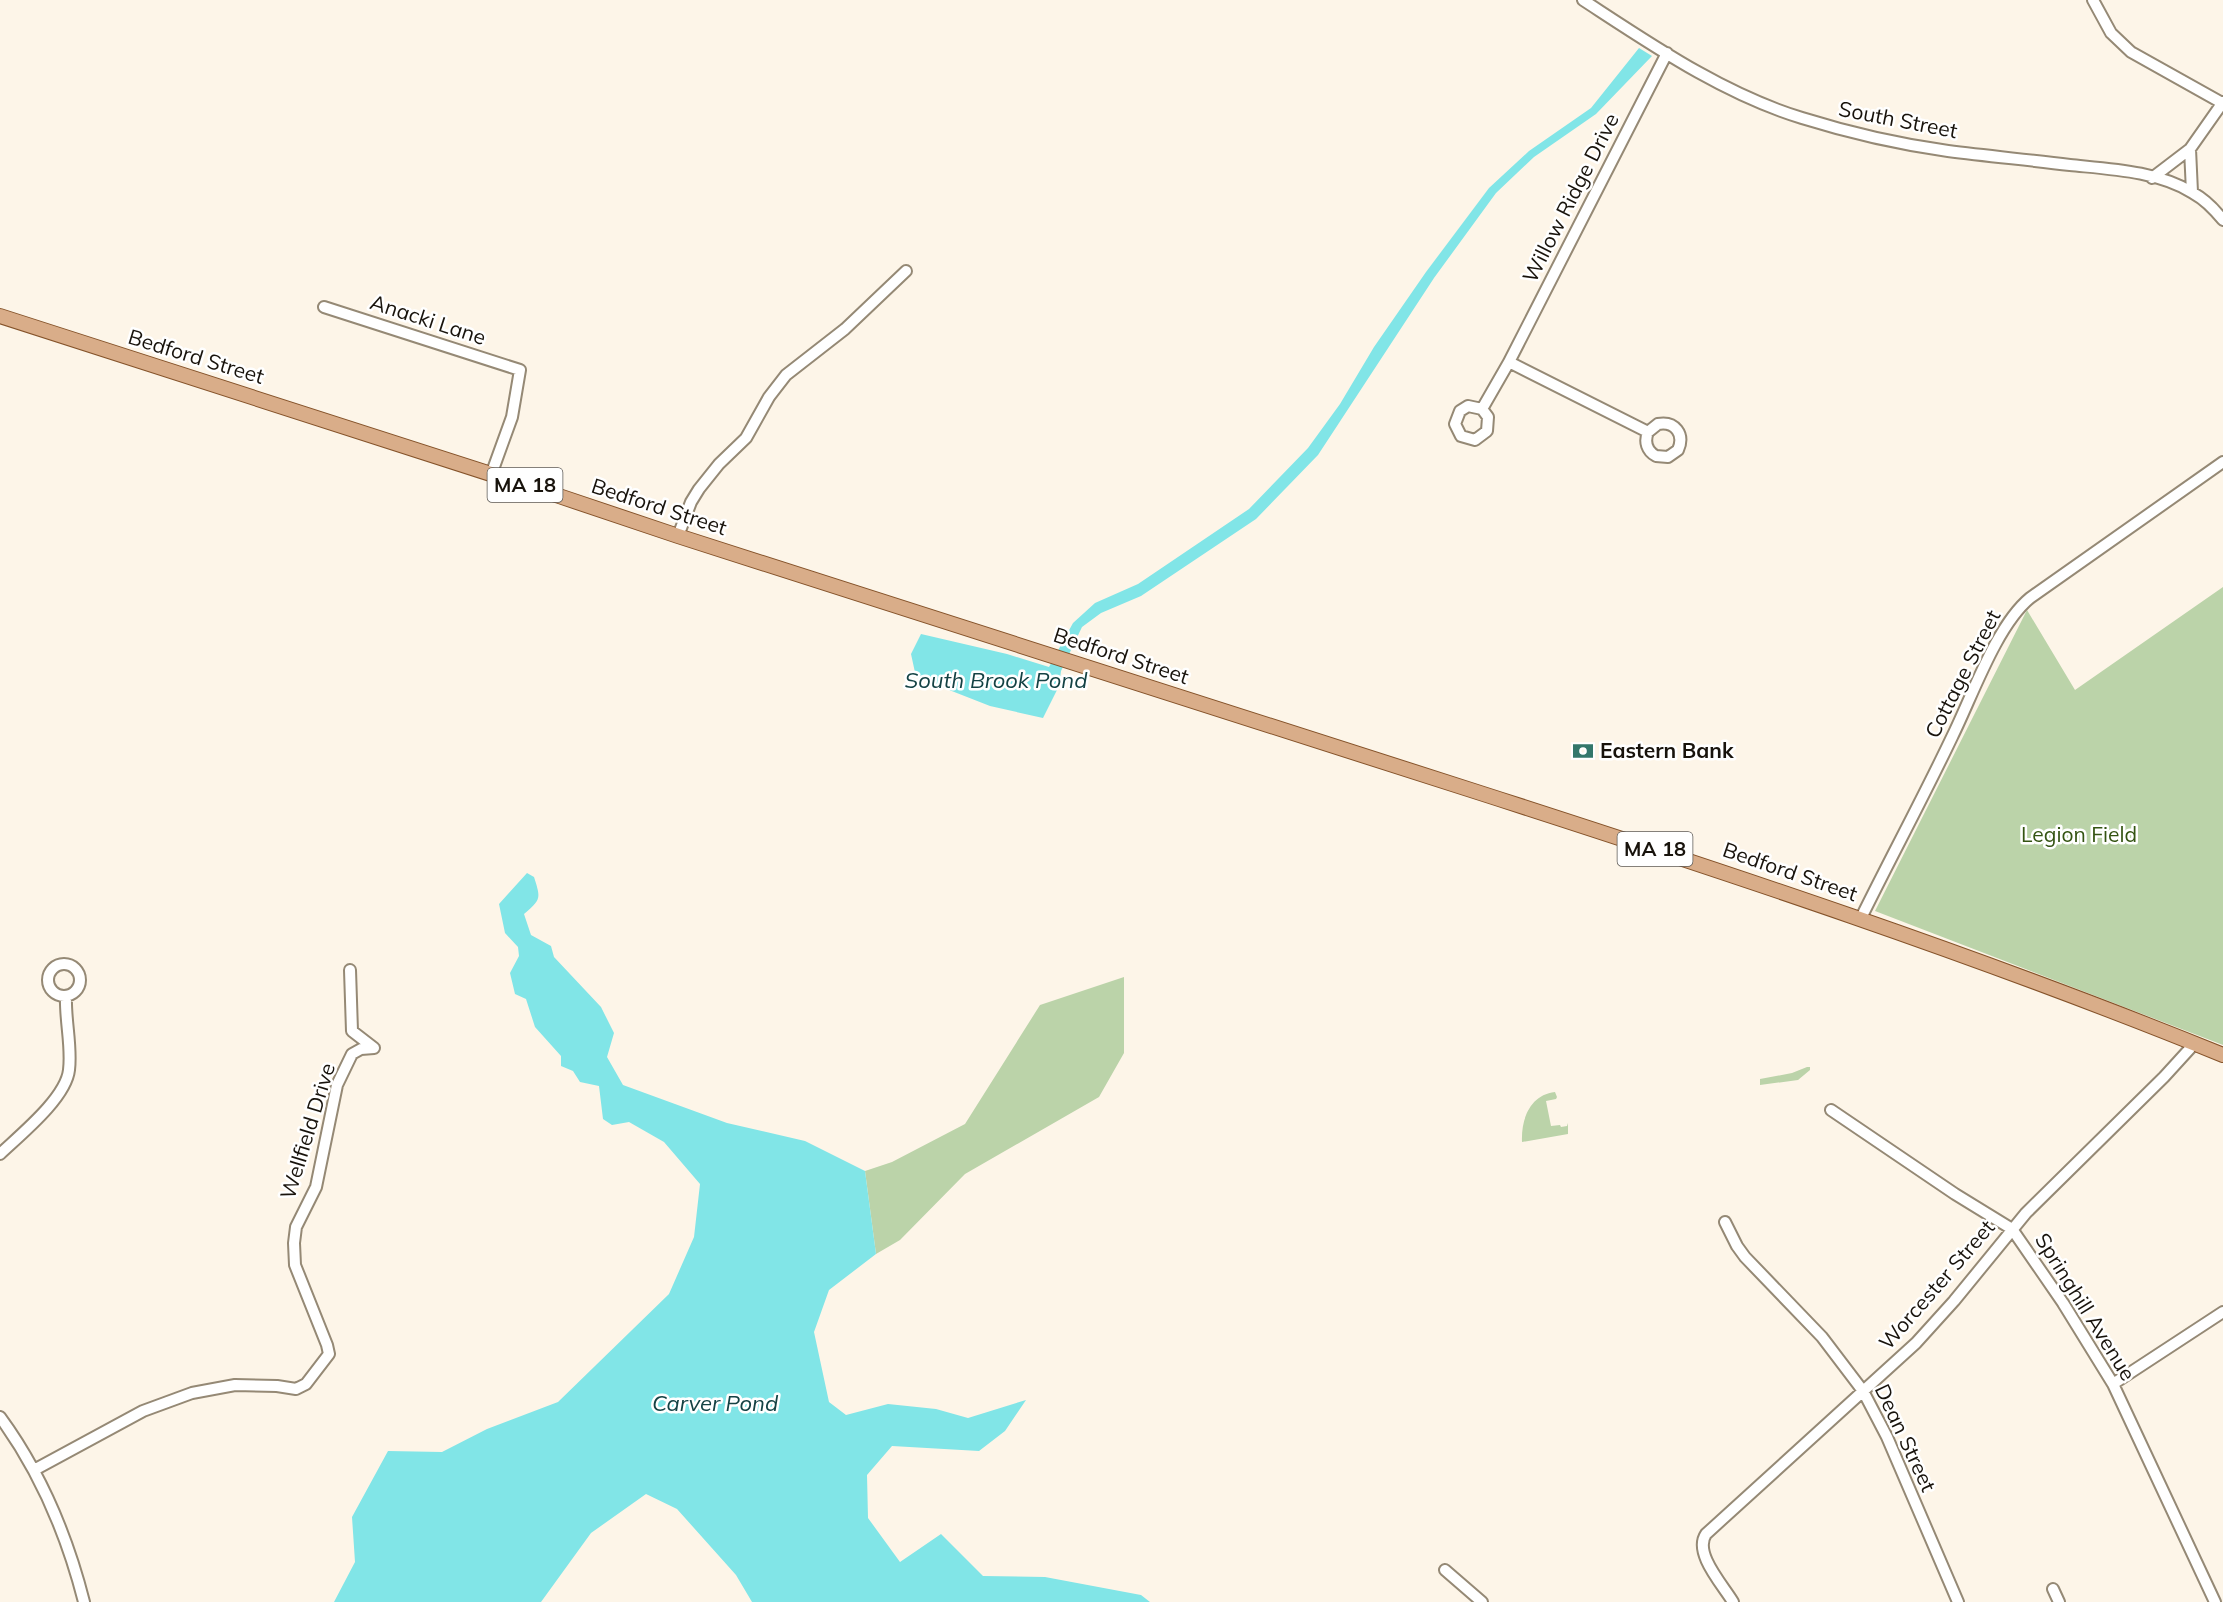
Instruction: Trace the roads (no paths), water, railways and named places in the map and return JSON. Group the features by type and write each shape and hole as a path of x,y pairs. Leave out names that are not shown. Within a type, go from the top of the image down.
{"main road":[{"name":"Bedford Street","path":"0,316 1078,665 1606,833 1861,918 2094,1004 2223,1055"}],"street":[{"name":"South Street","path":"1583,0 1709,78 1748,98 1799,118 1848,132 1939,150 2094,168 2152,178 2192,192 2223,220"},
{"path":"2093,0 2107,27 2121,44 2137,56 2222,103 2190,149 2152,178"},
{"name":"Willow Ridge Drive","path":"1482,409 1509,362 1667,53"},
{"path":"2190,149 2192,192"},
{"path":"678,536 691,502 699,489 718,465 746,438 769,398 786,375 845,329 906,271"},
{"name":"Anacki Lane","path":"324,307 520,370 508,430 491,475"},
{"path":"1509,362 1648,432"},
{"name":"Cottage Street","path":"1861,918 1952,739 1996,646 2016,612 2030,598 2223,462"},
{"name":"Wellfield Drive","path":"34,1470 143,1411 192,1393 235,1385 296,1389 306,1384 329,1353 295,1264 294,1243 296,1227 316,1187 337,1085 352,1054 361,1049 374,1048 352,1031 350,970"},
{"path":"0,1154 54,1101 67,1081 70,1060 65,1018 66,996"},
{"name":"Worcester Street","path":"1733,1602 1704,1555 1702,1544 1706,1534 1929,1329 2012,1229 2053,1185 2164,1077 2194,1043"},
{"name":"Springhill Avenue","path":"1832,1110 1970,1204 2012,1229 2054,1289 2113,1384 2215,1602"},
{"name":"Dean Street","path":"1725,1222 1745,1257 1822,1337 1863,1391 1883,1430 1958,1602"},
{"path":"2113,1384 2223,1312"},
{"path":"1,1420 34,1470 65,1537 84,1602"},
{"path":"1445,1570 1482,1602"},
{"path":"2053,1589 2059,1602"}],"water":[{"name":"South Brook Pond","path":"1639,48 1652,56 1596,114 1534,157 1496,193 1434,278 1318,455 1256,519 1141,596 1101,613 1082,627 1061,671 1059,686 1043,718 990,706 916,677 911,654 921,634 1007,654 1049,667 1073,623 1095,603 1138,584 1249,509 1308,448 1340,404 1374,347 1426,272 1489,188 1529,151 1591,108"},
{"name":"Carver Pond","path":"527,873 534,877 538,890 536,902 524,914 531,935 551,946 554,957 601,1007 614,1033 607,1057 623,1085 727,1123 805,1141 865,1171 876,1254 829,1290 814,1332 829,1402 846,1415 888,1404 936,1409 968,1418 1026,1400 1005,1431 979,1451 892,1446 867,1475 868,1518 900,1562 941,1534 983,1576 1045,1577 1141,1595 1150,1602 752,1602 736,1575 677,1509 646,1494 591,1533 541,1602 334,1602 355,1562 352,1517 388,1451 442,1452 487,1429 558,1402 669,1294 694,1237 700,1184 664,1142 629,1122 612,1125 603,1119 599,1086 580,1082 573,1071 561,1066 561,1056 535,1027 526,999 515,994 510,973 519,956 518,947 505,933 499,904"}],"place":[{"name":"Eastern Bank","path":"1583,751"}],"park label":[{"name":"Legion Field","path":"2079,835"}]}
